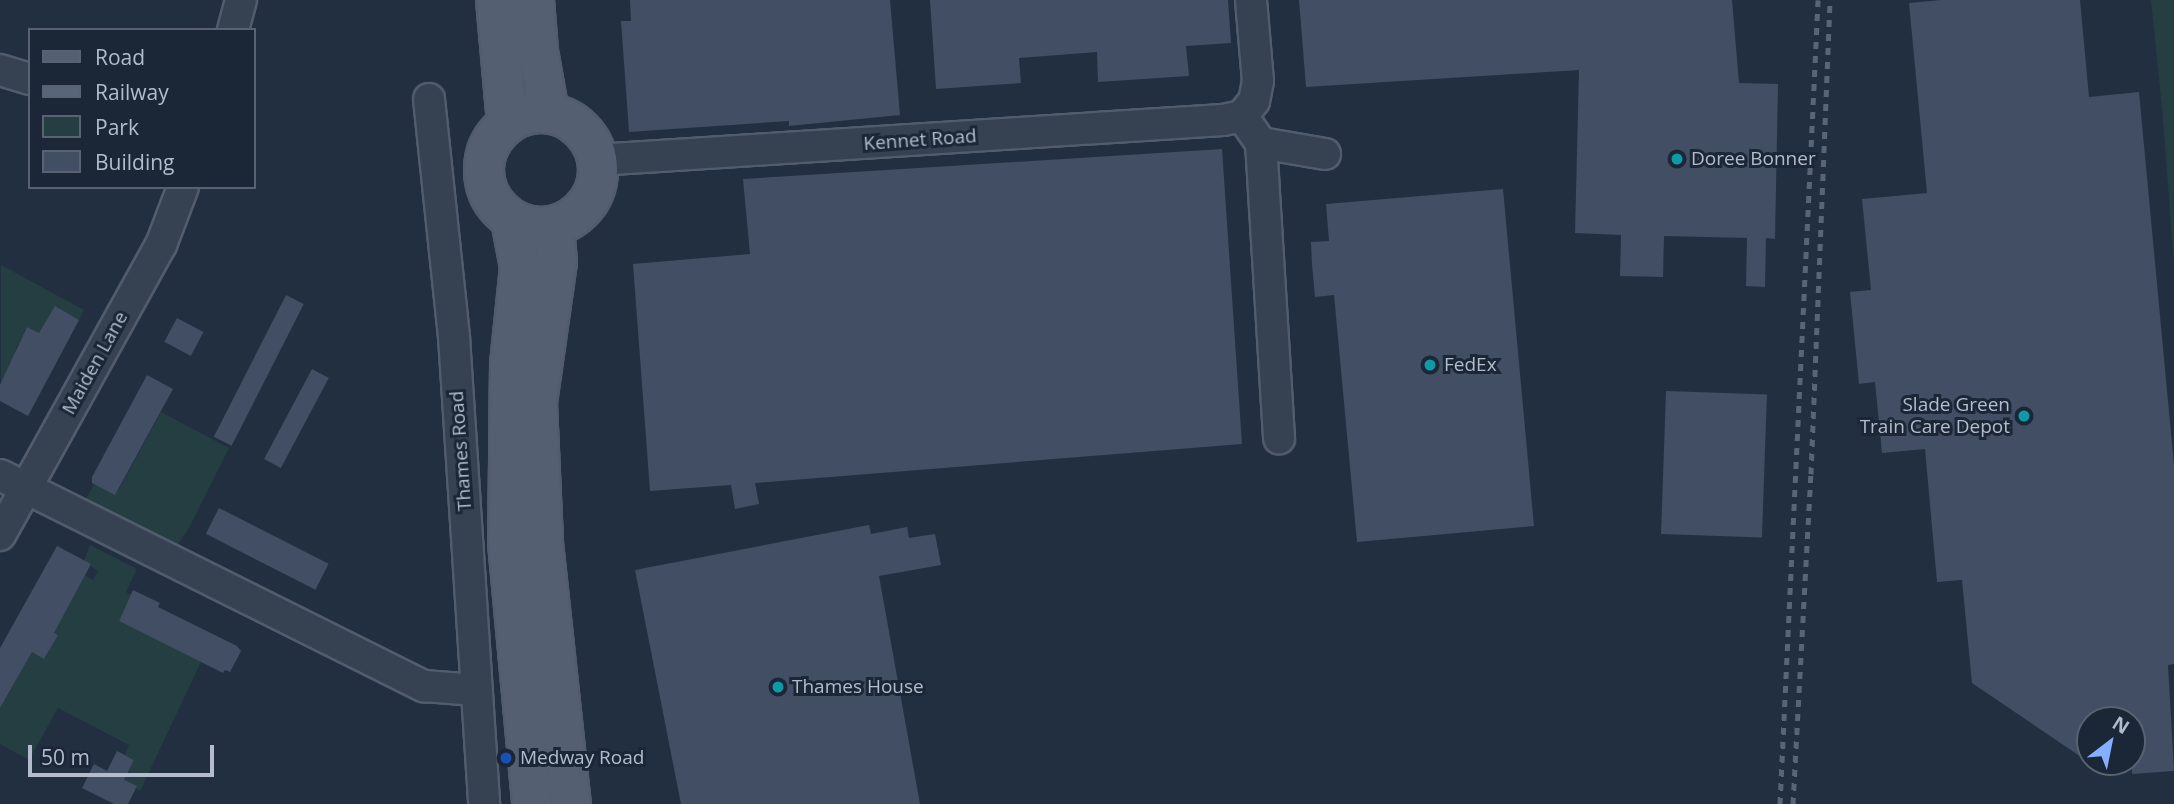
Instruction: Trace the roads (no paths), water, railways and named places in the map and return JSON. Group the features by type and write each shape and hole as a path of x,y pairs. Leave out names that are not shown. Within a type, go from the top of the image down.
{"main road":[{"path":"496,0 507,124"},
{"path":"534,0 538,51 550,113"},
{"path":"550,113 569,119 586,133 596,150 599,175 594,195 579,215 554,227 534,228 511,220 496,206 488,192 484,173 491,142 507,124 524,115 550,113"},
{"path":"511,220 520,267 510,363 508,543 532,804"},
{"path":"554,227 557,262 537,403 543,544 571,804"}],"street":[{"path":"234,28 241,0"},
{"path":"1251,0 1258,81 1254,101 1242,116 1261,143 1279,438"},
{"path":"0,70 28,78"},
{"name":"Thames Road","path":"429,99 454,337 484,804"},
{"name":"Kennet Road","path":"597,160 1223,120 1242,116"},
{"path":"1261,143 1325,155"},
{"name":"Maiden Lane","path":"0,535 13,481 161,245 182,189"},
{"path":"13,481 424,686 476,690"}],"railway":[{"path":"1780,804 1818,0"},
{"path":"1793,804 1811,474 1830,0"}],"place":[{"name":"Doree Bonner","path":"1677,159"},
{"name":"FedEx","path":"1430,365"},
{"name":"Slade Green Train Care Depot","path":"2024,416"},
{"name":"Thames House","path":"778,687"},
{"name":"Medway Road","path":"506,758"}]}
